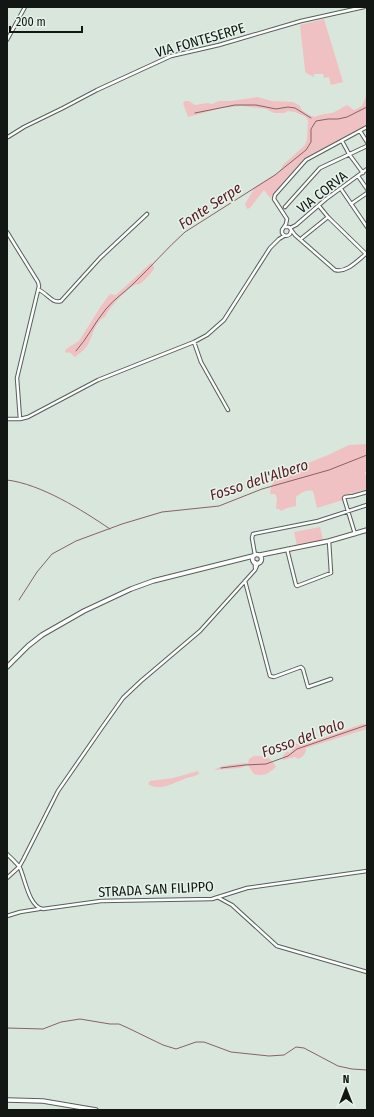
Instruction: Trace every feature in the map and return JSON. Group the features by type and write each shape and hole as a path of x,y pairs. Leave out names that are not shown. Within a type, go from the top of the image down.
{"main road":[{"path":"7,667 41,636 84,611 129,590 153,581 248,558 256,558 271,553 329,541 367,530"},
{"path":"256,558 262,560 271,553"},
{"path":"7,1100 43,1101 96,1110"}],"street":[{"path":"7,40 25,7"},
{"name":"VIA FONTESERPE","path":"7,137 97,90 172,56 301,21 364,7"},
{"path":"7,420 20,419 34,414 98,380 194,342 207,335 224,320 264,256 283,234 282,229 287,219 274,199 275,194 301,163 311,156 367,127"},
{"path":"360,131 367,142"},
{"path":"342,141 349,154 363,173"},
{"path":"279,207 285,207 320,168 367,146"},
{"name":"VIA CORVA","path":"290,229 367,170"},
{"path":"358,176 367,189"},
{"path":"341,189 366,226"},
{"path":"351,204 367,193"},
{"path":"284,227 290,229 295,236 335,270 345,270 366,254 328,217 319,206"},
{"path":"285,207 290,234"},
{"path":"38,290 47,295 53,301 61,301 100,258 147,214"},
{"path":"302,238 328,217"},
{"path":"7,232 38,282 38,290 17,378 20,419"},
{"path":"283,234 295,236"},
{"path":"194,342 201,362 228,410"},
{"path":"355,534 345,496 352,496 367,492"},
{"path":"7,878 19,867 58,792 119,704 135,686 200,631 255,570 256,558 252,536 254,534 318,521 367,505"},
{"path":"287,550 297,586 331,573 329,541"},
{"path":"245,581 270,676 274,677 301,667 308,686 331,679"},
{"path":"7,854 19,867 30,898 39,909"},
{"name":"STRADA SAN FILIPPO","path":"7,916 20,912 101,901 218,898 236,890 247,888 367,871"},
{"path":"218,898 232,905 277,946 367,972"}],"shaded area":[{"path":"324,19 343,82 331,85 329,77 324,78 323,74 314,74 314,77 306,73 300,25"},
{"path":"367,94 367,125 305,158 270,198 264,190 250,208 247,209 245,204 255,187 279,172 283,165 305,145 307,139 308,121 306,117 295,112 288,111 284,113 274,113 266,109 242,106 221,108 188,117 183,103 185,101 189,101 195,105 207,103 212,104 219,101 231,101 257,97 272,101 293,102 300,106 302,110 309,115 315,117 334,112 347,105 354,110 362,106"},
{"path":"151,263 154,266 154,269 143,281 127,290 114,304 105,317 98,322 87,346 75,357 69,352 65,352 66,349 79,341 110,294 116,295"},
{"path":"367,444 367,471 365,472 365,475 367,475 367,489 351,494 352,495 344,496 343,500 317,508 313,491 306,491 296,497 296,506 281,511 276,509 277,498 275,494 270,494 271,486 278,475 349,445"},
{"path":"320,527 323,540 297,545 294,532"},
{"path":"362,724 367,724 367,729 306,748 304,755 298,759 295,757 283,760 283,756 287,751 290,753 295,744 306,744"},
{"path":"254,756 267,757 276,767 264,775 254,774 248,765 240,768 214,770 226,765 248,763 249,759"},
{"path":"198,771 199,774 197,775 166,786 157,787 148,784 150,781 173,778"}],"waterway":[{"name":"Fonte Serpe","path":"195,113 235,105 256,105 276,109 288,107 295,108 311,118"},
{"name":"Fonte Serpe","path":"76,351 109,305 133,284 185,232 275,175 306,150 311,142 311,129 316,121 347,117 367,107"},
{"name":"Fosso dell'Albero","path":"19,600 37,572 52,554 76,541 122,524 162,512 219,506 262,489 329,470 367,455"},
{"name":"Fosso dell'Albero","path":"7,480 20,482 47,492 74,506 110,529"},
{"name":"Fosso del Palo","path":"221,768 266,764 288,756 297,749 367,725"},
{"path":"7,1028 43,1029 61,1022 80,1019 119,1024 163,1045 176,1049 196,1042 204,1042 231,1052 269,1056 284,1055 296,1047 304,1048 338,1066 367,1070"}]}
